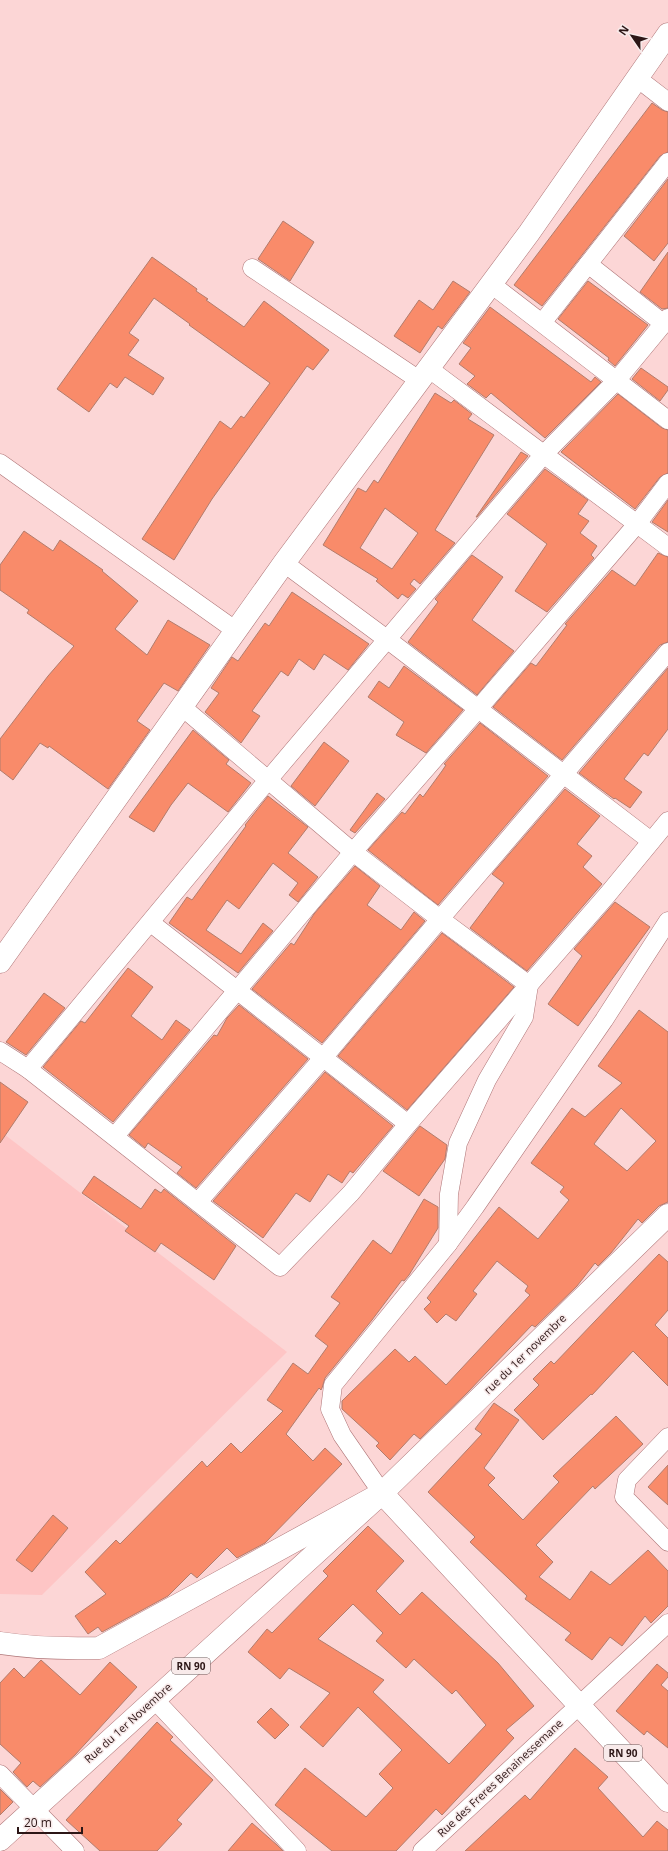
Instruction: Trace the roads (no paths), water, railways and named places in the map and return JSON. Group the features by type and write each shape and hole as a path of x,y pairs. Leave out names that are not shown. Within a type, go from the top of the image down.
{"main road":[{"path":"0,962 235,630 529,233 668,34"},
{"name":"rue du 1er novembre","path":"382,1493 668,1215"},
{"path":"2,1646 61,1649 99,1648 382,1493"},
{"name":"Rue du 1er Novembre","path":"0,1840 382,1493"},
{"name":"RN 90","path":"382,1493 578,1706 668,1801"}],"street":[{"path":"637,78 668,102"},
{"path":"542,323 668,162"},
{"path":"28,1069 151,923 268,780 544,454 616,381 666,321 588,264"},
{"path":"252,268 424,374 544,454 668,547"},
{"path":"491,284 668,420"},
{"path":"0,463 235,630"},
{"path":"115,1136 236,989 637,524 668,483"},
{"path":"284,563 388,640 651,842"},
{"path":"198,1202 323,1058 668,652"},
{"path":"181,706 353,852 529,985"},
{"path":"0,1051 28,1069 115,1136 280,1267 351,1193 408,1124 608,894 668,821"},
{"path":"382,1493 342,1435 330,1409 333,1385 448,1244 475,1207 604,1020 668,921"},
{"path":"151,923 408,1124"},
{"path":"448,1244 448,1194 458,1143 487,1080 524,1017 529,985"},
{"path":"668,1437 627,1480 624,1497 668,1542"},
{"name":"Rue des Freres Benainessemane","path":"422,1851 668,1623"},
{"path":"154,1699 297,1851"},
{"path":"0,1774 75,1851"}]}
